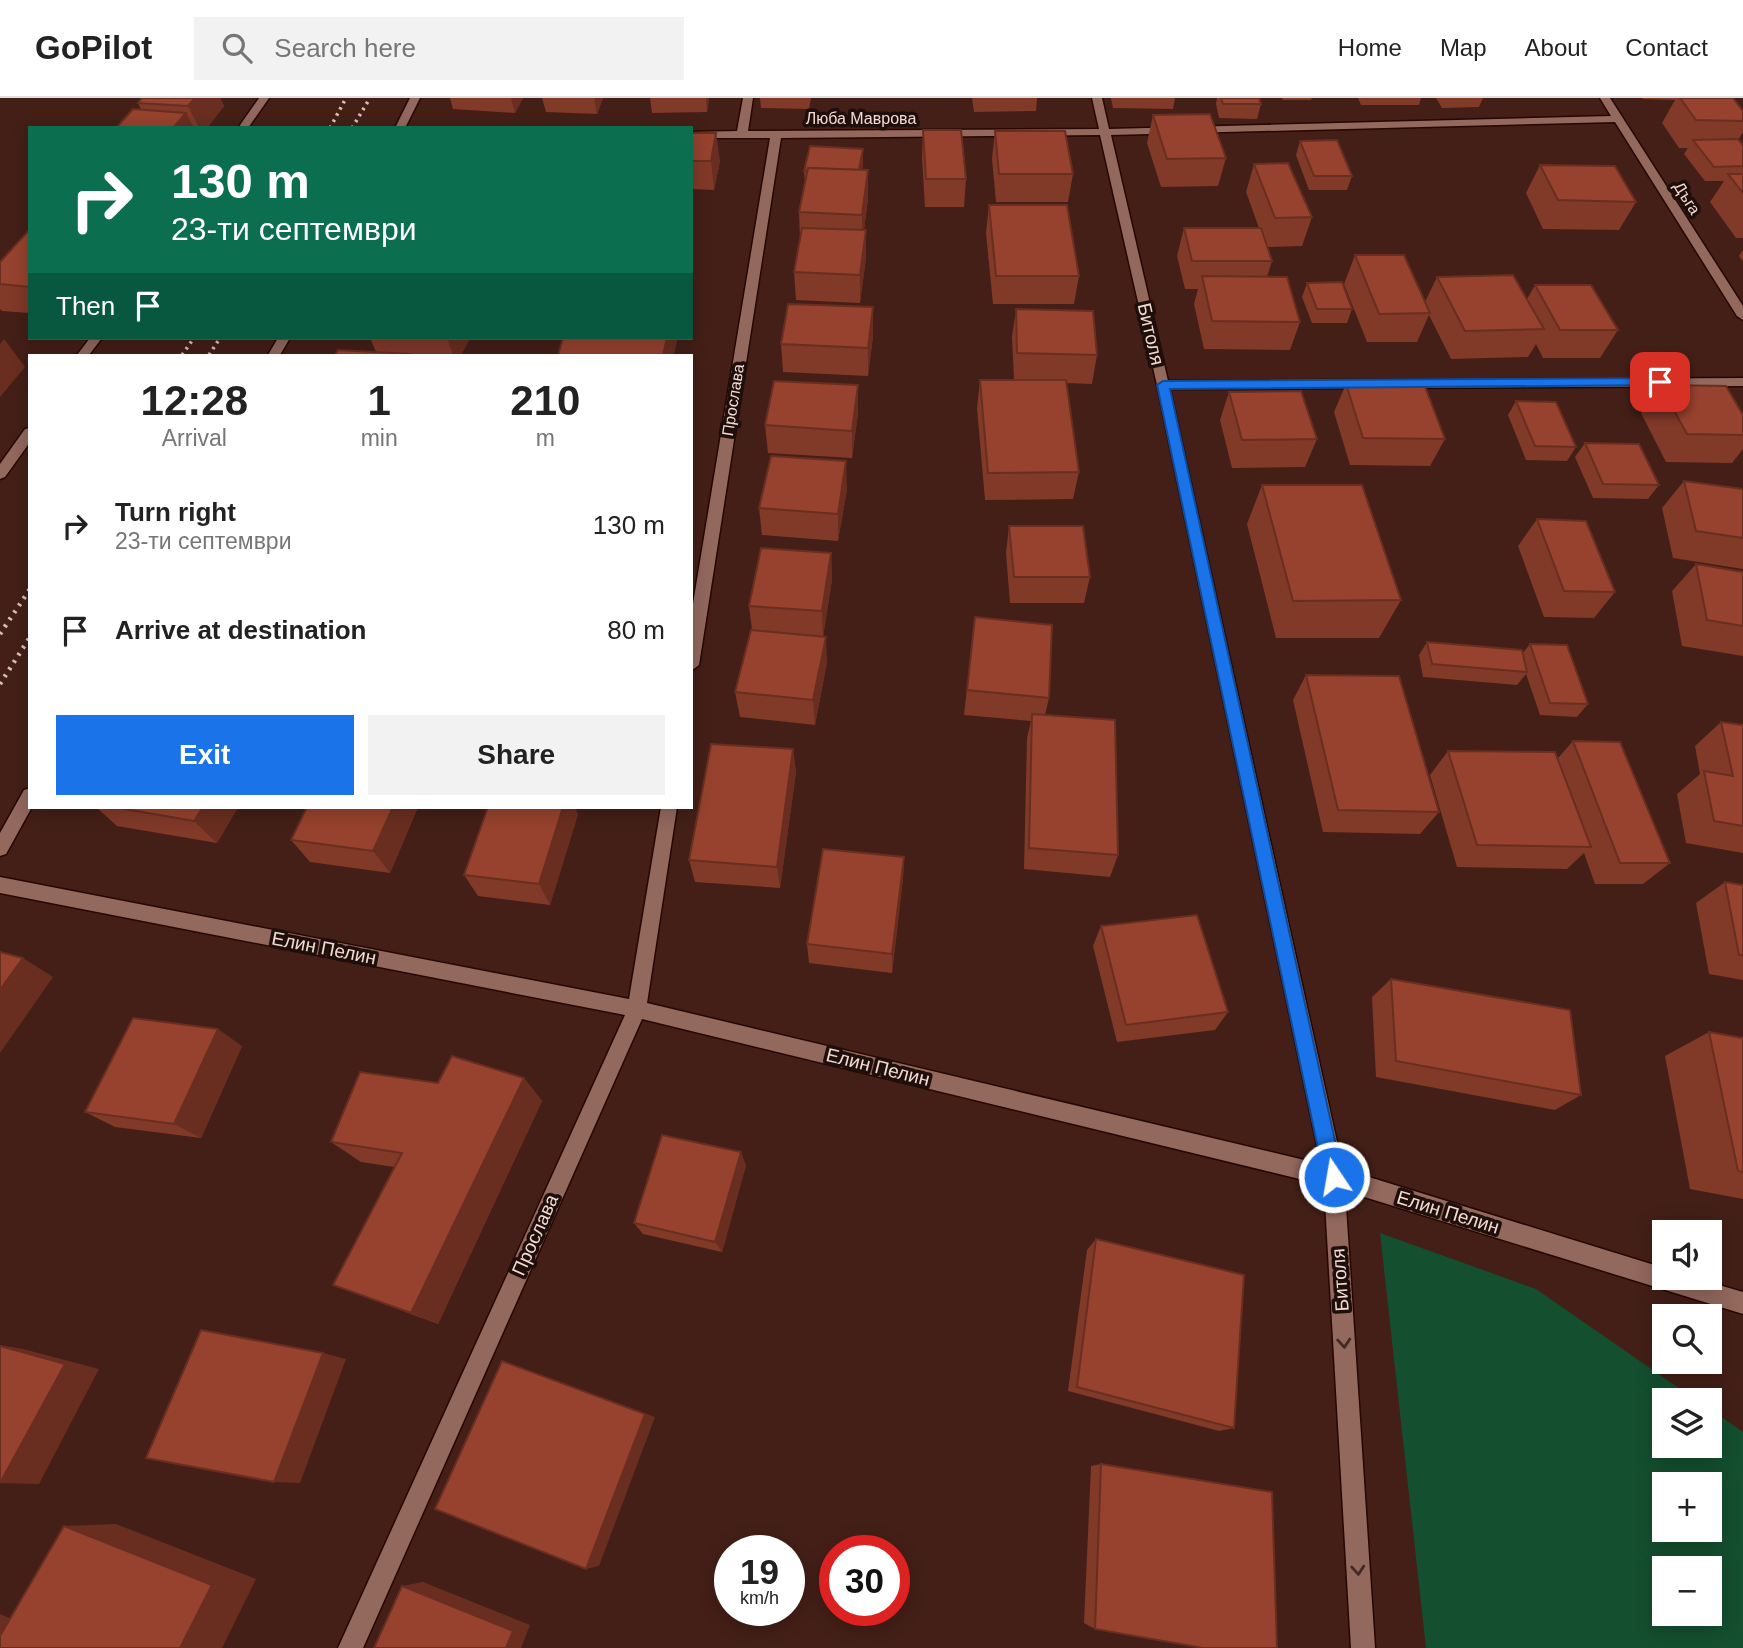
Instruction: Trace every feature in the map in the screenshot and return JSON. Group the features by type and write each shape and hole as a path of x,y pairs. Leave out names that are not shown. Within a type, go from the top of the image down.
{"street":[{"path":"244,126 264,98"},
{"path":"401,126 415,98"},
{"path":"742,135 748,98"},
{"name":"Битоля","path":"1097,98 1163,385 1334,1177 1363,1648"},
{"name":"Дъга","path":"1605,98 1743,316"},
{"name":"Люба Маврова","path":"693,135 1104,132 1618,119"},
{"name":"Прослава","path":"693,653 776,134"},
{"path":"84,354 94,340"},
{"path":"1163,385 1743,382"},
{"path":"0,474 28,435"},
{"path":"0,849 28,799"},
{"name":"Прослава","path":"350,1648 637,1009 669,809"},
{"name":"Елин Пелин","path":"0,885 637,1009 1334,1177 1743,1303"}],"green space":[{"path":"1380,1233 1536,1289 1652,1369 1652,1374 1659,1374 1679,1388 1652,1388 1652,1458 1722,1458 1722,1417 1743,1432 1743,1648 1426,1648"}],"building":[{"path":"142,98 195,98 188,106 138,103"},
{"path":"1221,98 1259,98 1261,104 1223,104"},
{"path":"1680,98 1733,98 1743,111 1743,121 1696,120"},
{"path":"133,109 186,113 175,126 118,126"},
{"path":"1210,114 1226,158 1167,159 1153,115"},
{"path":"923,130 961,130 966,179 926,179"},
{"path":"995,131 1065,131 1073,174 999,174"},
{"path":"693,133 716,133 711,161 693,161"},
{"path":"1738,139 1743,145 1743,166 1714,167 1693,140"},
{"path":"1337,140 1352,176 1314,176 1300,141"},
{"path":"810,146 863,149 859,170 808,168 804,171"},
{"path":"1288,163 1312,217 1275,218 1254,164"},
{"path":"1540,165 1615,166 1636,202 1558,200"},
{"path":"808,168 868,170 862,215 799,212"},
{"path":"1728,174 1743,174 1743,193"},
{"path":"989,205 1067,205 1079,276 996,276"},
{"path":"802,228 866,230 860,275 794,272"},
{"path":"1184,228 1261,228 1272,261 1192,261"},
{"path":"28,231 28,287 0,284 0,262"},
{"path":"1355,255 1404,255 1430,313 1379,314"},
{"path":"1513,275 1544,329 1465,331 1437,277"},
{"path":"1202,276 1287,277 1300,322 1212,321"},
{"path":"1342,282 1352,309 1317,309 1307,283"},
{"path":"1535,285 1591,285 1618,330 1560,330"},
{"path":"788,304 873,307 868,348 781,344"},
{"path":"1016,309 1093,311 1097,355 1017,353"},
{"path":"562,340 667,340 663,354 558,354"},
{"path":"338,350 410,354 336,354"},
{"path":"980,380 1066,380 1079,472 988,473"},
{"path":"774,381 858,385 852,431 765,425"},
{"path":"1346,384 1424,384 1445,439 1363,438"},
{"path":"1660,385 1726,386 1743,415 1743,435 1687,434"},
{"path":"1301,391 1317,439 1242,440 1229,392"},
{"path":"1516,401 1556,402 1576,447 1535,446"},
{"path":"1585,443 1639,444 1659,485 1603,484"},
{"path":"771,456 846,461 838,514 759,508"},
{"path":"1684,481 1743,489 1743,538 1696,531"},
{"path":"1262,485 1362,485 1401,600 1293,601"},
{"path":"1537,519 1586,521 1615,592 1564,591"},
{"path":"1009,526 1083,526 1090,577 1014,577"},
{"path":"761,548 831,553 822,611 749,606"},
{"path":"1696,564 1743,572 1743,626 1707,620"},
{"path":"975,617 1052,625 1049,698 967,690"},
{"path":"751,630 826,637 813,700 735,692"},
{"path":"1427,642 1522,650 1527,672 1432,664"},
{"path":"1530,644 1567,645 1588,704 1550,703"},
{"path":"1306,675 1399,676 1439,812 1338,810"},
{"path":"1032,714 1115,720 1118,855 1029,848"},
{"path":"1721,722 1743,725 1743,826 1714,821 1704,771 1733,776"},
{"path":"1573,741 1620,742 1670,863 1620,863"},
{"path":"711,744 793,749 777,867 689,860"},
{"path":"1448,751 1555,752 1591,847 1477,845"},
{"path":"125,809 202,809 194,821"},
{"path":"306,809 392,809 373,851 291,840"},
{"path":"487,809 562,809 539,884 464,875"},
{"path":"823,849 904,857 892,954 807,944"},
{"path":"1725,882 1743,885 1743,955 1739,955"},
{"path":"1197,915 1228,1012 1126,1025 1101,926"},
{"path":"0,952 23,958 0,990"},
{"path":"1391,979 1570,1010 1581,1095 1396,1061"},
{"path":"133,1018 218,1029 174,1124 85,1112"},
{"path":"1709,1032 1743,1038 1743,1172 1738,1171"},
{"path":"452,1056 524,1078 411,1313 333,1285 402,1153 331,1142 360,1072 438,1083"},
{"path":"662,1135 741,1152 715,1242 634,1223"},
{"path":"1096,1239 1244,1275 1234,1428 1077,1387"},
{"path":"201,1330 323,1353 274,1482 146,1458"},
{"path":"0,1346 65,1364 0,1483"},
{"path":"502,1361 645,1414 586,1569 435,1509"},
{"path":"1101,1464 1272,1492 1277,1648 1203,1648 1095,1629"},
{"path":"64,1526 212,1585 180,1648 0,1648 0,1636"},
{"path":"402,1586 513,1631 506,1648 374,1648"}],"railway":[{"path":"331,126 346,98"},
{"path":"353,126 370,98"},
{"path":"183,354 193,340"},
{"path":"210,354 219,340"},
{"path":"0,634 28,592"},
{"path":"0,684 28,640"}],"route":[{"path":"1334,1177 1163,385 1660,382"}]}
